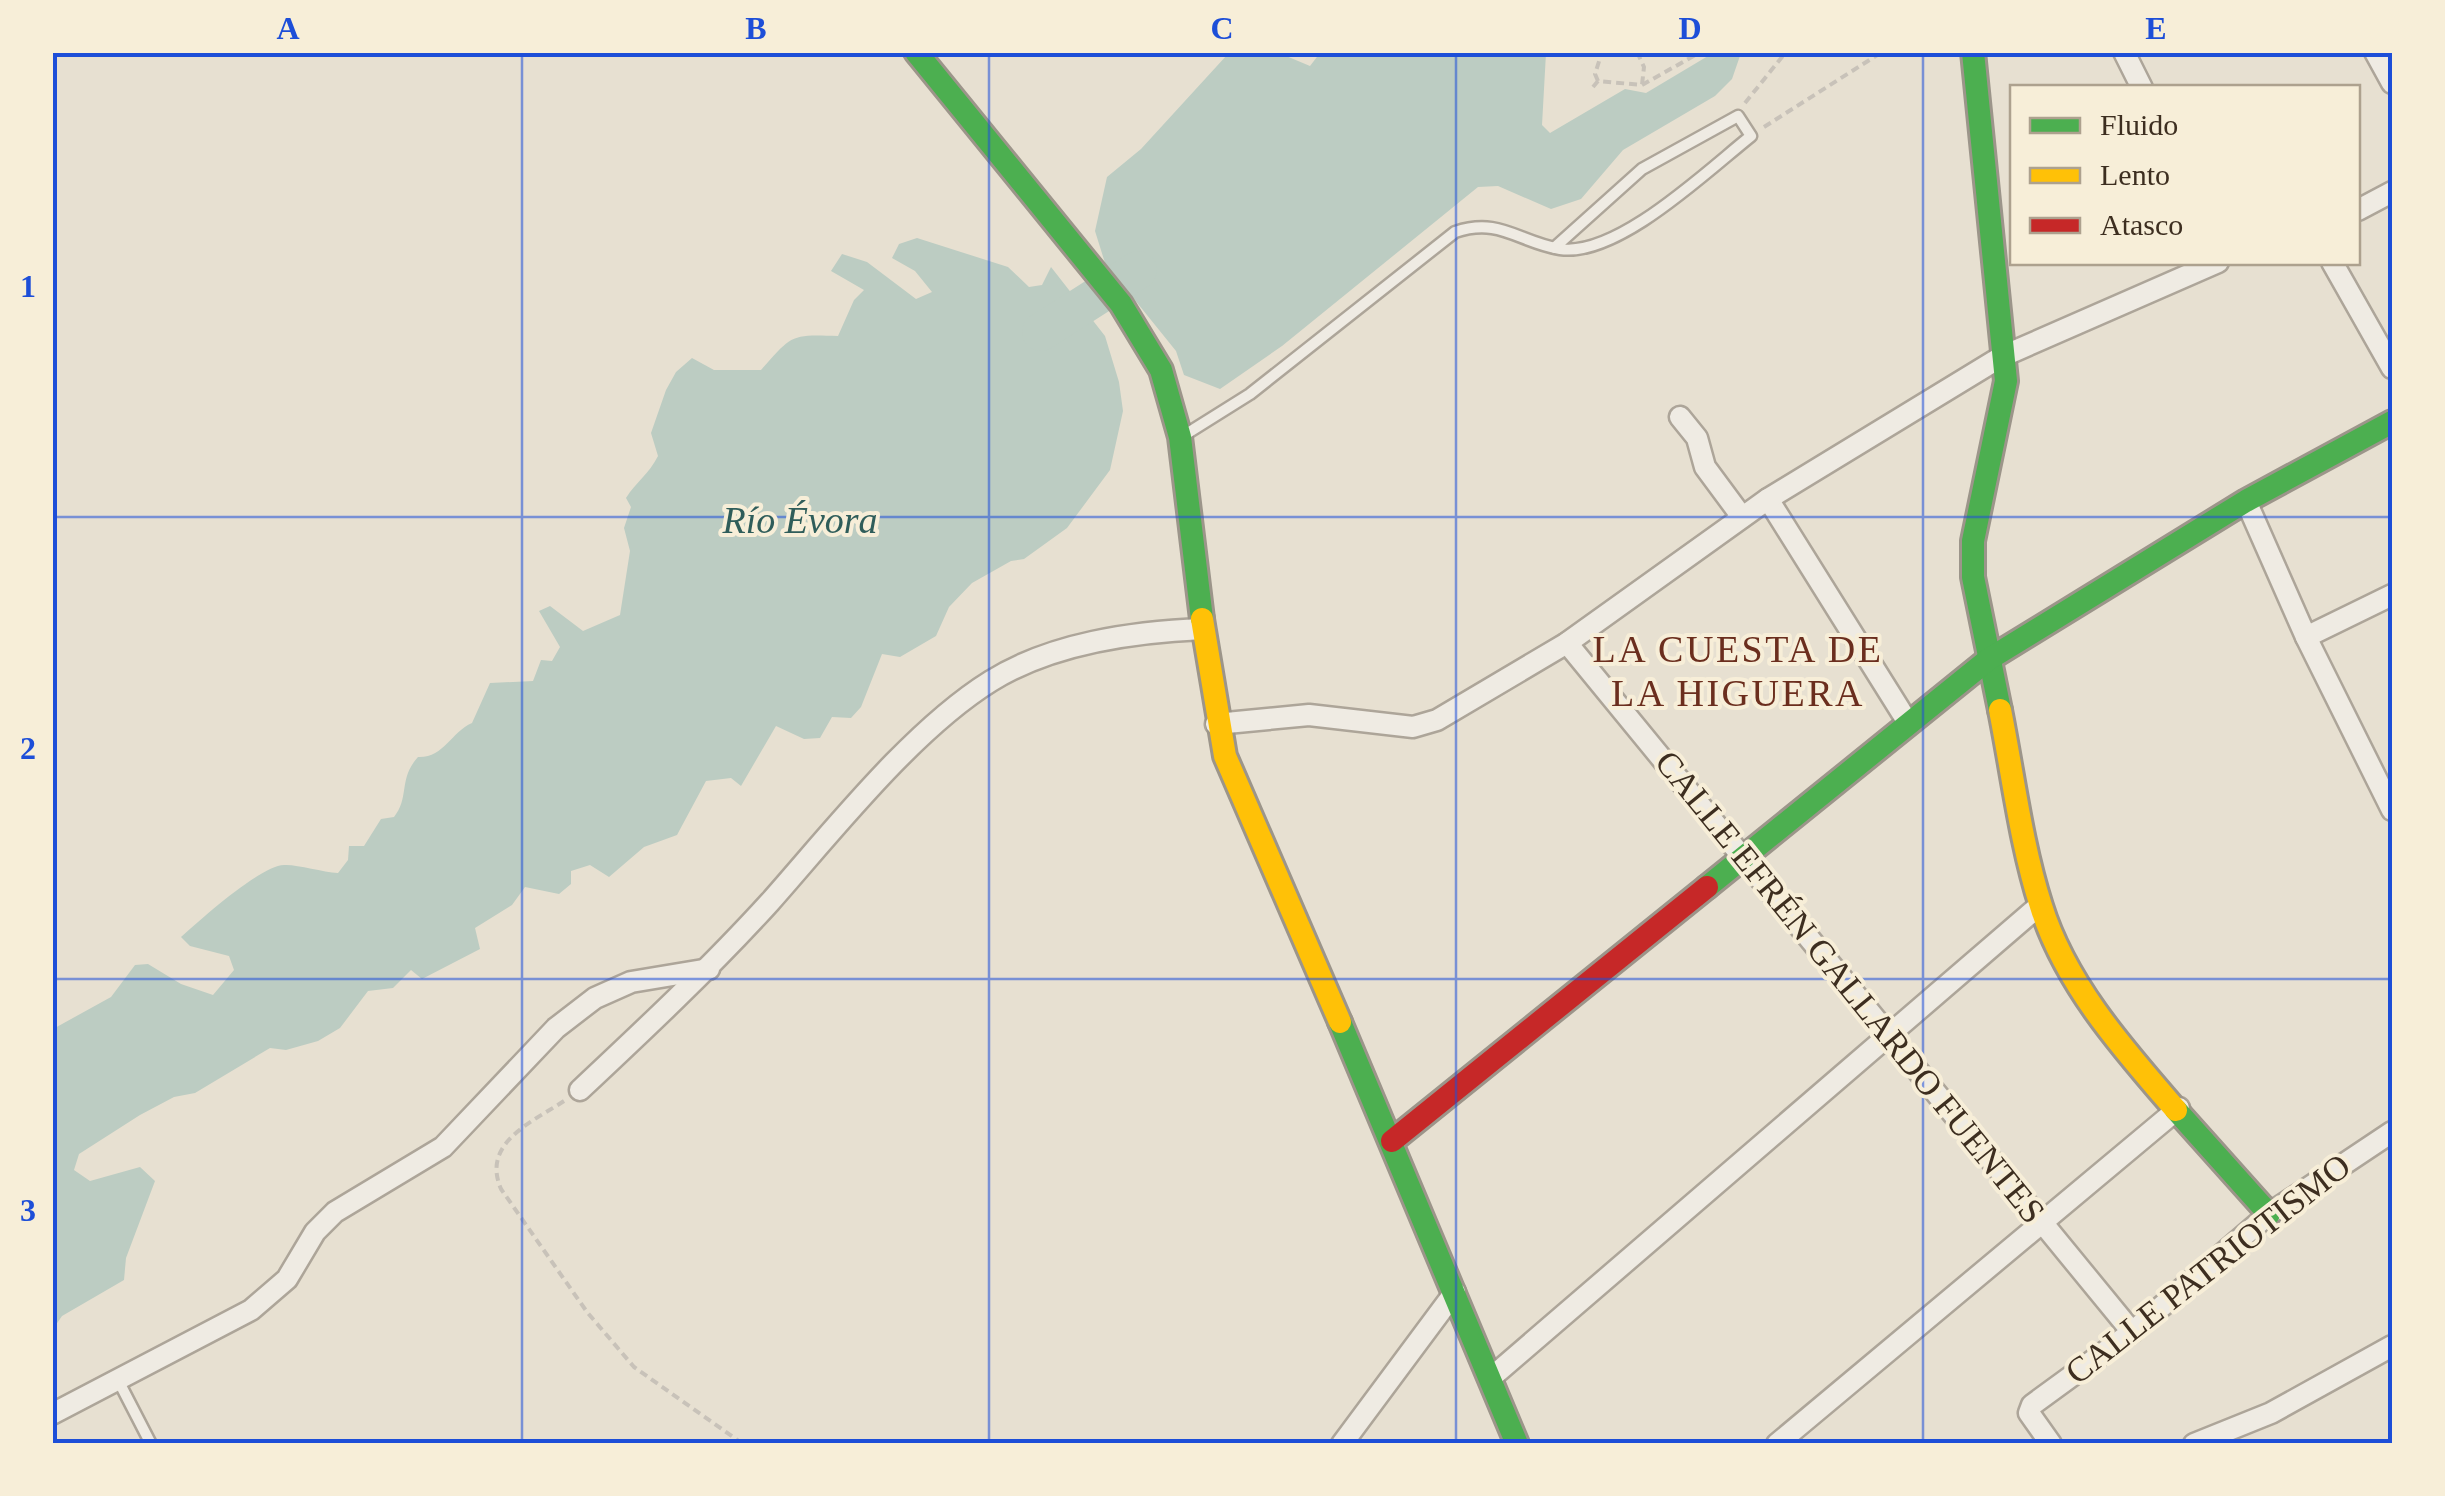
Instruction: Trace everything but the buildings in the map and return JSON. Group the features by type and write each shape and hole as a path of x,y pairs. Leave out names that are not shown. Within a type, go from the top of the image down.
{"street":[{"path":"916,52 1141,331 1161,370 1180,437 1216,724 1237,792 1392,1140 1518,1444"},
{"path":"1973,52 2006,381 1973,541 1976,603 2040,905 2057,947 2093,1006 2270,1214"},
{"path":"2124,52 2140,85"},
{"path":"2375,52 2392,83"},
{"path":"2360,209 2392,192"},
{"path":"1216,724 1309,714 1390,726 1425,725 1567,643 1742,516 2001,356 2211,265"},
{"path":"2334,265 2392,368"},
{"path":"1680,418 1697,438 1705,467 1742,516"},
{"path":"1392,1140 1467,1084 1906,721 1989,659 2246,501 2392,422"},
{"path":"1768,500 1906,721"},
{"path":"2246,501 2306,637 2392,807"},
{"path":"2306,637 2392,595"},
{"path":"580,1090 709,969 908,752 991,681 1034,660 1079,647 1148,631 1203,629"},
{"name":"CALLE EFRÉN GALLARDO FUENTES","path":"1567,643 2132,1332"},
{"path":"1492,1376 2040,905"},
{"path":"52,1414 251,1310 287,1279 315,1232 336,1212 443,1147 556,1028 595,998 631,982 709,969"},
{"path":"1777,1444 2179,1108"},
{"name":"CALLE PATRIOTISMO","path":"2052,1444 2029,1411 2132,1332 2270,1214 2392,1132"},
{"path":"1342,1444 1455,1292"},
{"path":"2194,1444 2271,1413 2392,1346"}],"lane":[{"path":"1180,437 1250,394 1455,232 1485,225 1554,248 1584,249 1612,238 1668,202 1751,136 1738,116 1642,169 1554,248"},
{"path":"118,1379 151,1444"}],"path":[{"path":"1598,80 1595,74 1602,52"},
{"path":"1637,52 1644,67 1642,85"},
{"path":"1738,116 1786,52"},
{"path":"1751,136 1882,52"},
{"path":"1598,80 1642,85 1699,53"},
{"path":"1594,87 1598,80"},
{"path":"580,1090 506,1138 494,1169 501,1189 587,1312 634,1367 743,1444"}],"water":[{"path":"1279,53 1310,66 1320,53 1546,53 1542,125 1550,133 1625,89 1646,93 1713,53 1741,53 1732,79 1715,96 1623,150 1581,199 1551,209 1498,186 1478,187 1282,346 1220,389 1184,375 1176,351 1105,263 1095,231 1107,177 1141,149 1227,55"},
{"name":"Río Évora","path":"917,238 1008,267 1029,287 1042,285 1051,267 1105,336 1123,411 1110,470 1067,528 1024,559 1011,561 972,583 949,607 936,636 900,657 882,654 861,707 851,718 832,717 820,738 804,739 776,726 741,786 731,778 706,781 677,835 644,847 609,877 590,865 571,871 571,884 559,894 525,887 512,905 475,928 480,949 422,979 411,970 393,988 368,991 340,1028 318,1041 286,1050 270,1048 195,1093 174,1097 140,1115 79,1154 74,1170 90,1181 140,1167 155,1181 126,1258 124,1280 62,1316 53,1329 53,1029 111,997 135,965 148,964 181,984 213,995 234,970 229,956 190,946 181,937 231,895 274,868 289,865 338,873 348,860 349,846 364,846 381,819 394,817 399,810 408,773 418,757 441,749 472,723 490,683 533,681 541,660 552,661 560,647 539,611 550,606 583,631 620,615 630,551 624,528 631,507 626,498 658,456 651,433 676,372 692,358 714,370 761,370 793,339 838,336 854,300 864,290 831,271 842,254 867,262 916,299 932,292 915,271 892,258 899,244"}],"waterway":[{"name":"Río Évora","path":"1041,332 1138,270"}],"traffic: fast":[{"path":"916,52 1121,304 1161,370 1180,437 1202,619"},
{"path":"1973,52 2006,381 1973,541 1973,577 2000,710"},
{"path":"1707,887 1989,659 2246,501 2392,422"},
{"path":"1340,1022 1517,1444"},
{"path":"2176,1110 2269,1214"}],"traffic: slow":[{"path":"1202,619 1225,756 1340,1022"},
{"path":"2000,710 2028,858 2052,935 2098,1015 2176,1110"}],"traffic: jam":[{"path":"1392,1141 1707,887"}],"district":[{"name":"LA CUESTA DE LA HIGUERA","path":"1738,671"}]}
